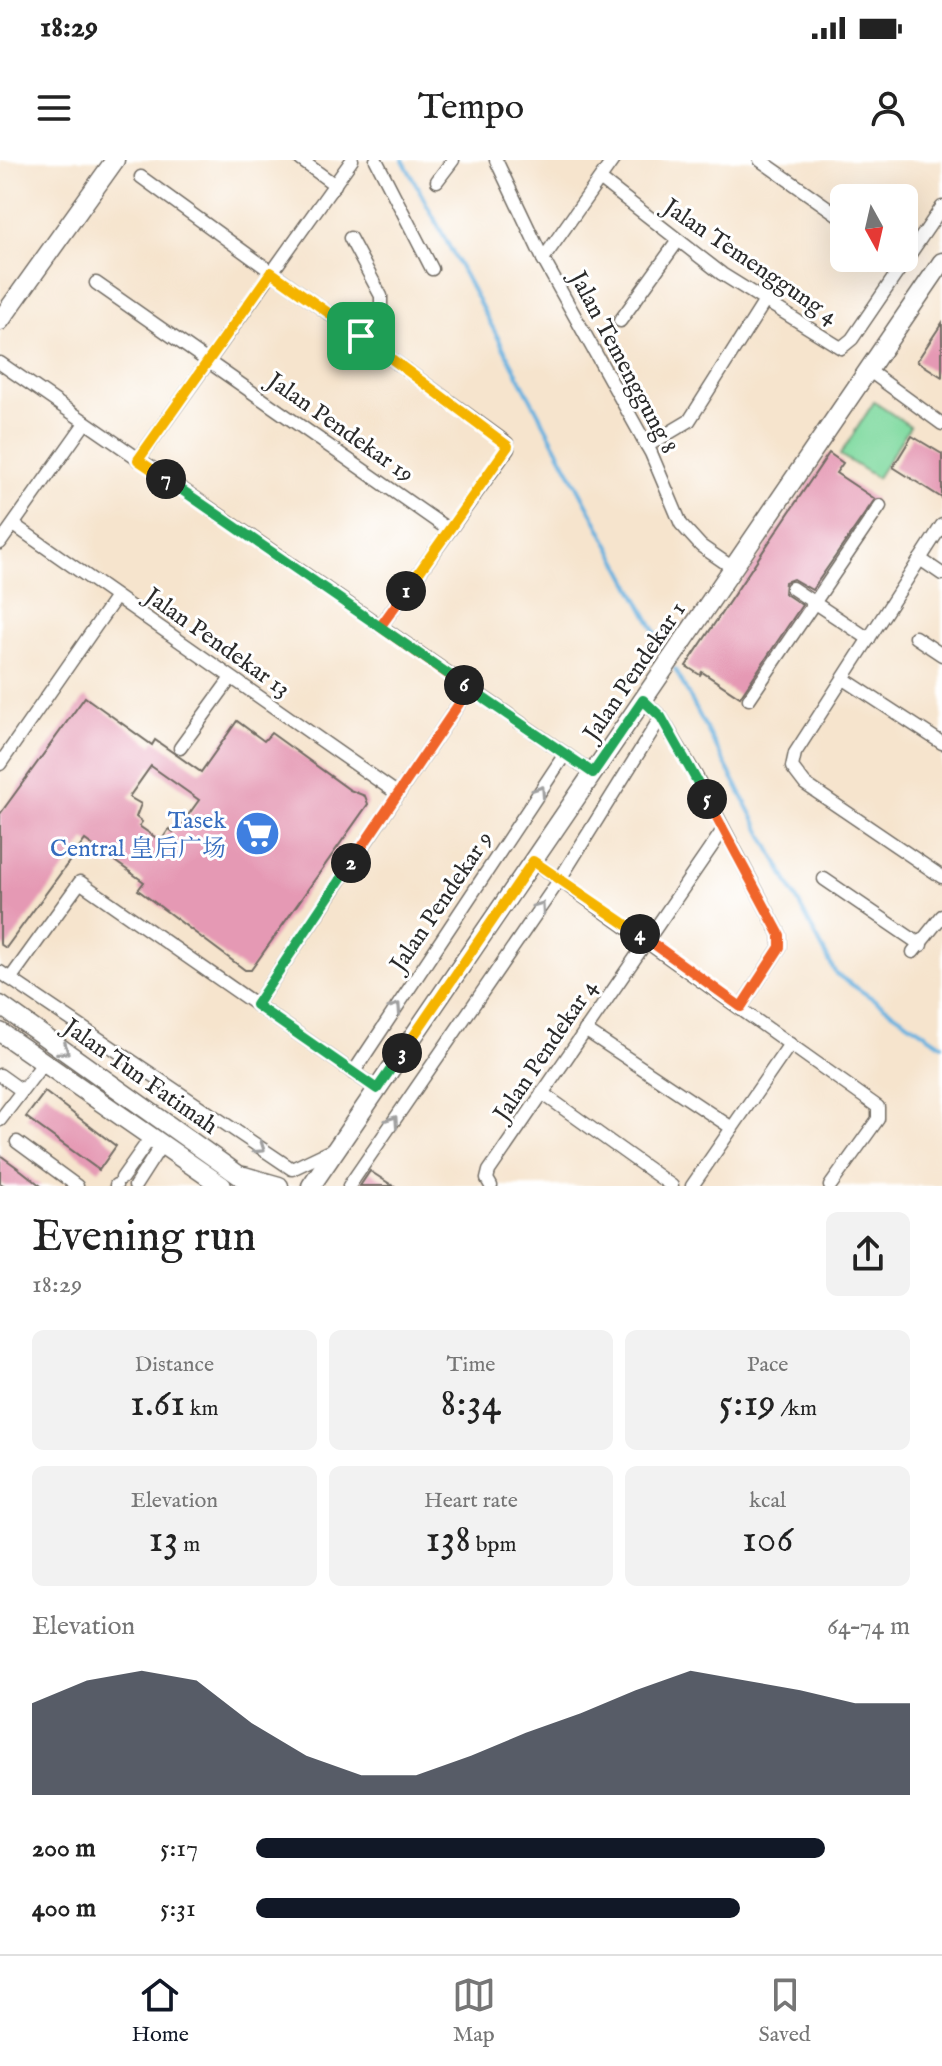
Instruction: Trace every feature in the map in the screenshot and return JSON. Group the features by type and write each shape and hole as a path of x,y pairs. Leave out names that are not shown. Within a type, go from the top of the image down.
{"street":[{"path":"0,321 115,160"},
{"path":"301,160 335,185"},
{"path":"138,460 352,160"},
{"path":"376,160 432,269"},
{"path":"437,181 453,160"},
{"name":"Jalan Temenggung 8","path":"496,160 543,259 647,446 681,524 701,546 733,568"},
{"path":"543,259 613,160"},
{"path":"760,160 830,209"},
{"path":"141,177 507,443 508,449 380,627"},
{"name":"Jalan Temenggung 4","path":"600,179 677,242 841,348 852,339 894,272"},
{"path":"918,239 942,207"},
{"path":"350,238 381,296 381,310 361,336"},
{"path":"620,321 677,242"},
{"name":"Jalan Pendekar 1","path":"317,1182 338,1146 942,262"},
{"name":"Jalan Pendekar 19","path":"96,283 449,530"},
{"path":"647,446 689,421 765,301"},
{"path":"0,363 593,773"},
{"path":"868,370 942,424"},
{"path":"0,543 85,423"},
{"path":"749,699 880,506"},
{"name":"Jalan Pendekar 13","path":"14,525 398,794"},
{"path":"942,525 795,753 792,767 805,784 942,877"},
{"path":"920,559 942,574"},
{"path":"792,588 869,639"},
{"path":"0,764 116,597"},
{"path":"915,637 942,655"},
{"path":"180,748 231,678"},
{"path":"844,679 942,743"},
{"path":"256,1005 469,689"},
{"path":"643,700 661,717 781,942 741,1007"},
{"path":"349,1186 560,879 661,717"},
{"name":"Jalan Pendekar 9","path":"353,1073 565,754"},
{"name":"Jalan Pendekar 4","path":"491,1186 487,1179 489,1171 723,830"},
{"path":"533,861 741,1007 880,1112 830,1186"},
{"path":"824,879 917,949 942,916"},
{"path":"338,1146 292,1169 5,975 80,882 377,1089"},
{"name":"Jalan Tun Fatimah","path":"0,1005 254,1186"},
{"path":"585,1030 732,1128"},
{"name":"Jalan Tun Fatimah","path":"0,1032 222,1186"},
{"path":"692,1186 790,1044"},
{"path":"0,1120 45,1061"},
{"path":"0,1075 21,1090"},
{"path":"118,1183 157,1140 165,1138 162,1129 124,1103 122,1092"},
{"path":"542,1093 672,1186"},
{"path":"135,1186 157,1140"},
{"path":"17,1142 77,1186"},
{"path":"238,1174 280,1186 317,1182"}],"green space":[{"path":"874,402 910,426 877,478 840,455"}],"building":[{"path":"942,323 942,377 917,361"},
{"path":"912,436 942,454 942,498 893,467"},
{"path":"829,453 843,463 836,473 875,499 812,590 793,579 785,582 784,593 802,605 740,697 702,672 700,675 686,666"},
{"name":"Tasek Central 皇后广场","path":"85,697 152,745 155,740 201,772 237,721 264,741 271,733 350,790 365,796 368,804 251,970 245,970 138,890 144,882 85,840 6,948 0,944 0,814","holes":["151,766 199,800 181,825 173,832 169,829 161,841 139,826 142,822 136,817 141,804 129,797"]},
{"path":"45,1092 116,1146 99,1170 26,1117"},
{"path":"0,1155 41,1186 5,1186 0,1183"},
{"path":"370,1171 393,1186 360,1186"}],"waterway":[{"path":"403,160 664,648"},
{"path":"675,669 836,974 942,1045"}],"place":[{"name":"Tasek Central 皇后广场","path":"257,834"}],"route":[{"path":"361,336 271,272 138,460 469,689 593,773 643,700 661,717 695,774 780,935 780,947 741,1007 533,861 377,1089 256,1005 469,689 380,627 477,489 508,449 507,443 361,336"}]}
